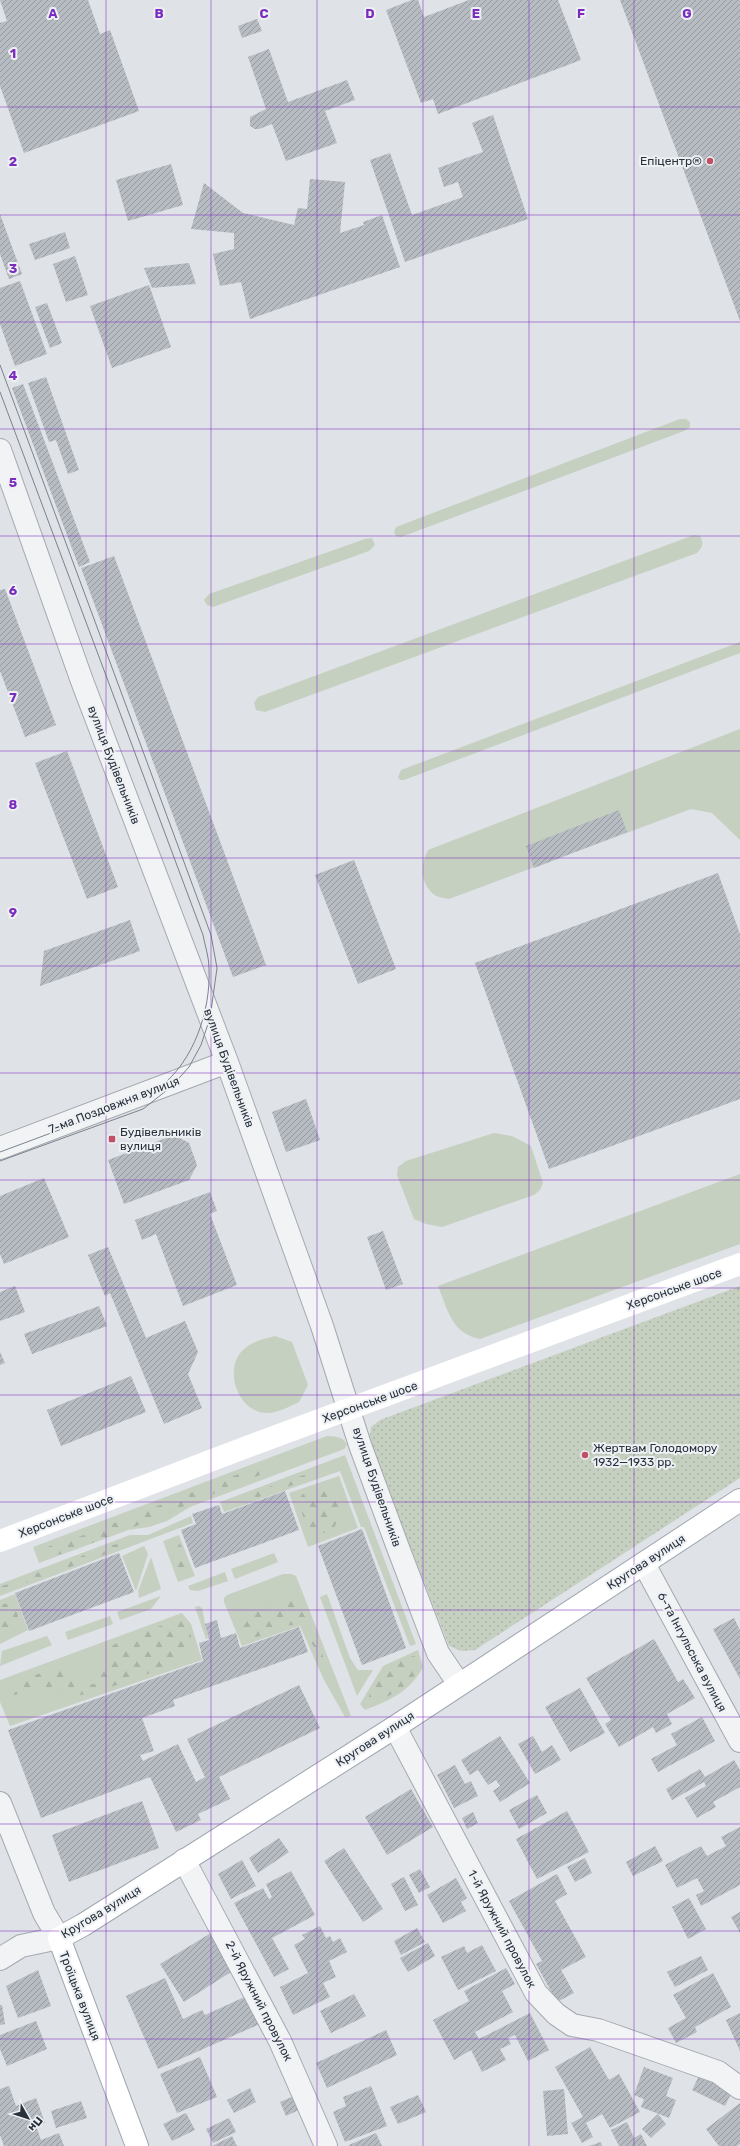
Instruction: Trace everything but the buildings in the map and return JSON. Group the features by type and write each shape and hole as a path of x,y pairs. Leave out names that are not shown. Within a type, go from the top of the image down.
{"main road":[{"name":"Херсонське шосе","path":"0,1541 740,1264"},
{"name":"Кругова вулиця","path":"59,1938 83,1925 395,1727 740,1500"},
{"name":"Троїцька вулиця","path":"59,1938 137,2146"}],"street":[{"name":"вулиця Будівельників","path":"0,450 82,681 227,1062 322,1326 360,1445 438,1653 459,1684"},
{"name":"7-ма Поздовжня вулиця","path":"0,1148 227,1062"},
{"name":"6-та Інгульська вулиця","path":"644,1564 740,1741"},
{"name":"1-й Яружний провулок","path":"395,1727 536,1993 556,2014 572,2025 598,2030 718,2072 740,2088"},
{"name":"Троїцька вулиця","path":"2,1816 44,1913 59,1938"},
{"name":"2-й Яружний провулок","path":"184,1860 280,2041 326,2146"},
{"name":"Кругова вулиця","path":"0,1959 21,1946 59,1938"}],"green space":[{"path":"680,419 686,419 690,422 690,427 684,431 401,537 396,536 394,532 396,527"},
{"path":"694,535 700,536 702,541 702,547 697,553 265,712 256,710 254,703 258,697"},
{"path":"372,538 375,545 369,551 213,607 207,605 204,600 209,594 365,539"},
{"path":"740,642 740,653 404,780 400,780 398,777 401,770"},
{"path":"740,729 740,840 712,813 691,809 449,899 433,894 426,884 423,867 428,850"},
{"path":"494,1133 512,1136 531,1146 543,1183 540,1190 534,1195 442,1227 426,1224 414,1219 397,1175 398,1167 406,1161"},
{"path":"740,1174 740,1244 480,1339 463,1332 448,1312 438,1286"},
{"path":"740,1286 740,1478 475,1650 461,1651 449,1646 372,1448 370,1435 371,1427 380,1420"},
{"path":"275,1336 292,1342 308,1385 299,1402 279,1411 267,1413 257,1411 248,1406 241,1398 236,1388 234,1367 237,1357 247,1346"},
{"path":"327,1436 342,1438 347,1445 344,1449 190,1507 167,1521 149,1527 128,1530 39,1563 33,1547"},
{"path":"345,1455 416,1644 410,1646 364,1527 361,1527 340,1471 224,1512 220,1502"},
{"path":"264,1467 267,1470 263,1474 221,1490 140,1525 70,1551 49,1557 42,1557 41,1552 44,1548 76,1538 241,1473"},
{"path":"310,1473 316,1474 300,1482 270,1493 241,1502 226,1504 251,1493"},
{"path":"339,1476 358,1528 308,1547 289,1493"},
{"path":"323,1485 330,1486 335,1490 340,1504 340,1511 335,1526 331,1531 316,1535 306,1525 298,1501 305,1492"},
{"path":"191,1516 193,1523 0,1596 0,1584 130,1535 148,1535"},
{"path":"179,1535 195,1576 178,1582 163,1541"},
{"path":"133,1540 134,1542 109,1553 0,1592 0,1587 10,1583 109,1546"},
{"path":"175,1540 184,1550 188,1566 187,1575 182,1575 173,1557 170,1545"},
{"path":"144,1546 148,1554 136,1591 122,1556"},
{"path":"274,1553 278,1562 235,1579 231,1569"},
{"path":"151,1557 161,1589 139,1598 138,1591"},
{"path":"225,1572 228,1581 198,1591 190,1590 188,1586"},
{"path":"283,1574 292,1574 296,1576 351,1716 345,1717 324,1680 300,1626 242,1646 224,1602 224,1598 227,1595"},
{"path":"15,1594 28,1630 0,1644 0,1600"},
{"path":"327,1594 350,1658 358,1670 373,1670 357,1696 320,1597"},
{"path":"161,1596 151,1609 120,1620 117,1612"},
{"path":"289,1600 295,1603 307,1620 318,1643 328,1671 303,1628 296,1625 280,1628 257,1637 243,1635 239,1625 239,1619"},
{"path":"8,1603 14,1608 18,1616 19,1625 16,1632 0,1638 0,1605"},
{"path":"199,1606 202,1608 208,1638 206,1639 195,1607"},
{"path":"182,1613 191,1624 202,1660 10,1726 0,1702 0,1680"},
{"path":"110,1616 113,1624 68,1640 65,1632"},
{"path":"177,1620 184,1621 190,1632 194,1647 172,1663 154,1671 113,1686 77,1696 65,1697 58,1690 49,1687 33,1688 14,1695 7,1689 26,1678 45,1672 62,1669 70,1670 79,1685 95,1684 102,1674 109,1648 123,1639"},
{"path":"47,1636 52,1645 0,1666 2,1651"},
{"path":"418,1650 423,1667 412,1683 391,1699 365,1710 360,1704 383,1666"},
{"path":"415,1656 419,1669 411,1680 397,1691 382,1699 369,1700 370,1693 378,1678 400,1661 408,1657"}],"tram line":[{"path":"0,365 211,935 217,968 210,1018 201,1045 189,1067 171,1087 143,1109 0,1161"},
{"path":"0,392 203,935 209,968 207,1001 198,1034 182,1063 172,1076 160,1087 145,1097 128,1105 0,1152"}],"place":[{"name":"Епіцентр®","path":"710,161"},
{"name":"Будівельників вулиця","path":"112,1139"},
{"name":"Жертвам Голодомору 1932—1933 рр.","path":"585,1455"}]}
